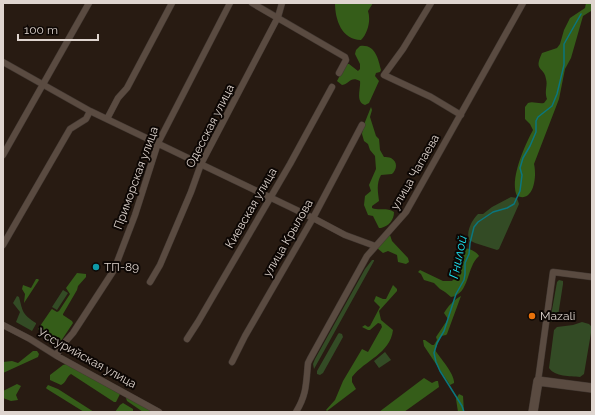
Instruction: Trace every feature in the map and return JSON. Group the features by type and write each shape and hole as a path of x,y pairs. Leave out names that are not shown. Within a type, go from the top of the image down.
{"main road":[{"path":"532,412 538,381 592,388"}],"street":[{"path":"3,155 89,3"},
{"path":"107,119 118,98 127,88 172,3"},
{"name":"Приморская улица","path":"57,356 58,350 73,334 114,270 135,215 158,143 230,3"},
{"path":"252,3 346,58 339,73"},
{"name":"Одесская улица","path":"150,282 160,265 191,192 201,164 278,18 282,3"},
{"path":"431,3 403,49 384,75 431,97 461,115"},
{"name":"улица Чапаева","path":"296,412 304,399 308,363 367,256 406,212 523,3"},
{"path":"3,62 90,111 313,218 345,235 375,246"},
{"name":"Киевская улица","path":"187,339 270,198 332,87"},
{"path":"3,245 70,129 86,118 90,111"},
{"name":"улица Крылова","path":"232,362 245,336 313,218 362,125"},
{"path":"538,381 553,272 592,277"},
{"name":"Уссурийская улица","path":"3,325 160,412"}],"green space":[{"path":"335,3 373,3 368,11 369,22 367,30 361,40 349,37 344,33 336,16"},
{"path":"586,3 592,3 591,11 583,16 571,58 565,69 559,99 534,164 535,175 533,187 527,196 517,196 515,189 516,172 522,153 533,130 525,119 525,107 530,102 544,103 547,99 545,75 539,66 542,53 557,48 570,18 585,8"},
{"path":"360,46 369,47 375,53 381,70 380,72 376,73 375,76 379,81 369,103 365,105 359,98 360,81 354,79 342,85 337,81 346,64 349,64 358,71 360,69 360,64 355,54 356,50"},
{"path":"371,107 372,110 370,117 376,136 379,139 380,150 384,157 391,158 396,164 395,170 392,174 381,175 379,178 379,201 372,206 372,208 375,209 394,212 393,218 390,222 381,228 379,228 373,216 368,215 364,205 365,196 371,191 369,185 376,169 375,156 370,150 368,144 364,141 362,134 363,127"},
{"path":"511,197 517,198 519,204 499,249 497,250 469,240 468,233 470,226 478,214 483,214 492,207"},
{"path":"390,235 392,241 408,258 409,262 406,264 398,262 397,255 388,251 383,253 377,248"},
{"path":"464,248 473,250 479,256 472,267 465,286 457,295 451,297 434,283 424,280 418,272 420,270 443,281 452,281 461,271"},
{"path":"372,260 374,261 314,369 313,364 315,359 365,269"},
{"path":"77,273 86,274 86,277 78,286 63,314 73,323 59,344 51,344 44,340 45,335 38,329 52,309 57,312 59,311 70,294 66,288"},
{"path":"36,279 39,280 24,303 25,294 22,289 23,285 31,288"},
{"path":"559,280 563,281 563,284 558,316 551,322 557,282"},
{"path":"393,285 397,291 379,311 381,320 393,330 391,338 382,351 357,371 352,377 352,382 356,389 327,411 326,410 335,400 343,381 362,349 368,352 382,327 381,324 378,323 370,330 362,327 365,325 368,327 370,326 380,307 374,301 376,296 386,299"},
{"path":"63,290 68,293 57,310 52,307"},
{"path":"17,296 19,297 22,309 26,315 36,323 32,331 16,322 20,312 13,303"},
{"path":"461,296 447,334 441,336 435,350 447,366 454,379 454,383 450,385 424,346 423,340 434,345 437,340 436,337 448,319 444,313 451,303"},
{"path":"582,322 589,324 592,327 584,374 580,377 563,376 555,373 549,368 554,330 557,327"},
{"path":"339,333 342,334 343,337 323,373 320,375 317,374 317,371"},
{"path":"33,351 37,351 39,354 38,357 3,373 3,362 12,361 18,363"},
{"path":"385,352 391,360 379,368 374,361"},
{"path":"66,364 120,394 116,402 71,374 61,385 50,380 50,375"},
{"path":"424,378 432,383 438,381 439,387 404,412 379,412"},
{"path":"17,384 21,386 16,395 18,400 11,401 3,398 3,391"},
{"path":"48,385 58,389 94,412 84,412 47,389 46,388"},
{"path":"459,394 463,396 464,412 458,412 456,399"},
{"path":"126,398 134,400 152,412 143,412 127,401"},
{"path":"123,403 133,409 133,412 115,412"}],"waterway":[{"name":"Гнилой","path":"464,412 462,406 440,371 434,353 437,343 444,331 456,294 464,280 465,263 469,254 474,227 478,222 493,212 507,208 514,204 520,191 522,175 520,168 523,158 536,132 536,121 538,117 552,106 557,94 564,65 564,44 581,14"}],"place":[{"name":"ТП-89","path":"96,267"},
{"name":"Mazali","path":"532,316"}]}
